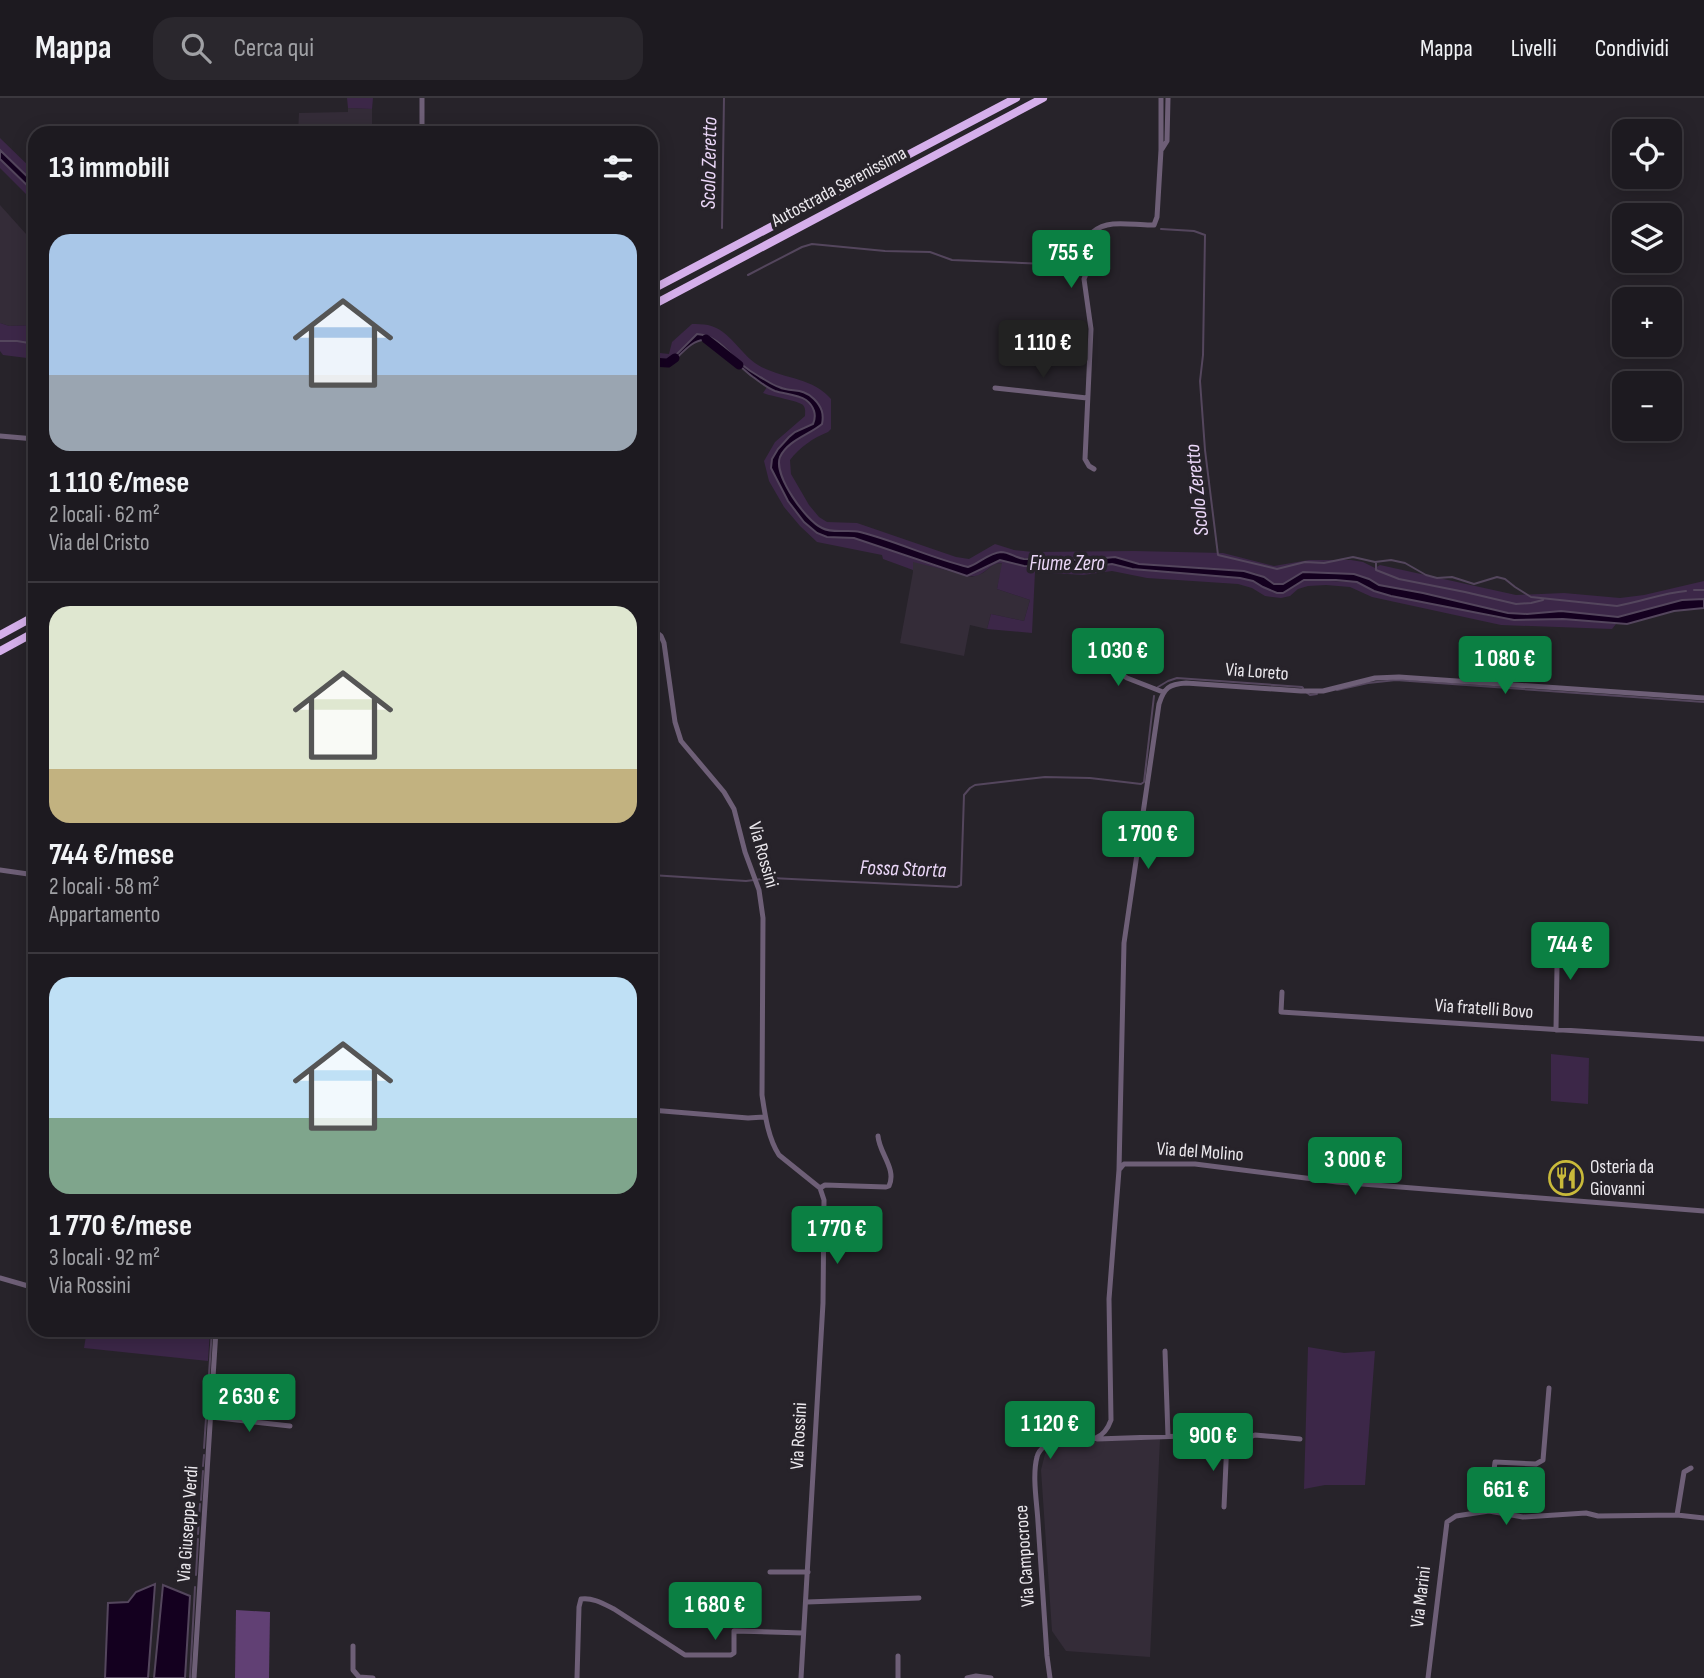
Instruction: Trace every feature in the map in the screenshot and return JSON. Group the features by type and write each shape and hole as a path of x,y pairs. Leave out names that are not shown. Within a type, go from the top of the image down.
{"highway":[{"name":"Autostrada Serenissima","path":"658,286 1016,98"},
{"name":"Autostrada Serenissima","path":"658,302 1043,98"},
{"path":"0,635 28,620"},
{"path":"0,651 28,636"}],"street":[{"path":"422,98 422,126"},
{"path":"1094,470 1085,458 1091,320 1084,279 1092,258 1093,232 1105,225 1154,225 1157,217 1161,150 1161,98"},
{"path":"1161,150 1167,141 1168,98"},
{"path":"995,388 1087,398"},
{"path":"0,436 28,438"},
{"name":"Via Rossini","path":"658,634 664,643 678,734 724,792 734,809 745,852 759,890 763,918 762,1095 774,1148 820,1188 824,1200 822,1303 801,1678"},
{"path":"1097,1439 1104,1434 1111,1420 1109,1299 1119,1170 1124,943 1159,704 1163,692 1118,672 1114,648"},
{"name":"Via Loreto","path":"1163,692 1168,687 1186,683 1323,691 1375,678 1399,677 1704,698"},
{"path":"0,870 28,874"},
{"path":"1546,964 1557,966 1556,1030"},
{"name":"Via fratelli Bovo","path":"1282,992 1281,1012 1704,1039"},
{"path":"762,1033 770,1032"},
{"path":"658,1111 765,1117"},
{"path":"820,1188 825,1185 889,1186 892,1180 888,1161 878,1144 878,1136"},
{"name":"Via del Molino","path":"1119,1170 1124,1164 1195,1164 1337,1182 1704,1211"},
{"path":"0,1279 28,1286"},
{"name":"Via Giuseppe Verdi","path":"194,1678 216,1337"},
{"path":"1165,1351 1168,1436"},
{"path":"1489,1511 1495,1462 1536,1464 1543,1460 1549,1388"},
{"path":"211,1417 290,1426"},
{"name":"Via Campocroce","path":"1050,1678 1036,1486 1039,1451 1049,1443 1057,1441 1097,1439 1168,1436 1243,1440 1255,1435 1300,1439"},
{"path":"1224,1507 1227,1440"},
{"path":"1677,1515 1684,1472 1691,1468"},
{"name":"Via Marini","path":"1428,1678 1447,1522 1456,1516 1489,1511 1523,1517 1586,1513 1598,1517 1677,1515 1704,1518"},
{"path":"770,1572 808,1572"},
{"path":"577,1678 579,1607 581,1599 586,1598 614,1609 685,1656 731,1655 734,1653 734,1631 803,1633"},
{"path":"807,1602 919,1598"},
{"path":"353,1646 353,1670 359,1678 373,1678"},
{"path":"898,1656 898,1678"},
{"path":"967,1678 991,1678"}],"shaded area":[{"path":"347,98 373,98 372,109 348,108"},
{"path":"348,108 372,109 372,126 298,126 299,113 348,112"},
{"path":"0,138 28,165 28,177 0,150"},
{"path":"0,160 28,186 28,196 0,168"},
{"path":"0,205 28,236 28,325 9,326 0,323"},
{"path":"0,323 9,326 28,325 28,358 3,355 0,351"},
{"path":"692,324 716,328 758,365 806,382 824,392 831,399 831,429 807,443 790,460 791,474 809,505 827,522 857,523 956,557 969,559 995,544 1033,552 1223,553 1274,566 1309,560 1351,560 1375,568 1380,565 1516,595 1564,593 1620,598 1704,581 1704,599 1682,600 1618,617 1561,611 1527,614 1508,613 1379,585 1369,579 1295,576 1283,584 1274,584 1255,573 1139,564 1115,557 1085,560 1018,558 998,554 968,567 856,532 828,530 816,525 793,498 779,467 786,449 816,429 821,408 808,395 777,386 759,376 721,343 705,336 697,334 671,360 658,359 658,353 669,354 672,342"},
{"path":"767,387 807,402 815,415 813,424 795,432 778,449 772,459 771,468 788,501 804,522 817,533 827,537 854,538 958,573 913,562 913,570 883,559 882,555 817,542 800,526 784,507 769,481 764,461 775,442 805,416 805,409 800,403 763,393"},
{"path":"1000,560 1024,566 1087,567 1112,564 1132,569 1240,578 1283,593 1304,580 1357,582 1364,586 1493,617 1616,624 1612,629 1501,625 1372,597 1350,587 1308,586 1281,598 1265,596 1238,584 1147,578 1112,571 1083,575 1035,572 1032,633 987,629 991,614 1024,621 1030,600 997,589 1002,563 993,565 978,575 967,576"},
{"path":"913,561 972,577 983,573 994,564 1003,563 997,589 1030,600 1024,621 991,614 987,629 970,625 964,656 900,643"},
{"path":"1551,1054 1589,1058 1588,1104 1551,1101"},
{"path":"86,1337 210,1337 208,1361 84,1348"},
{"path":"1308,1347 1344,1353 1375,1351 1365,1485 1325,1485 1304,1489"},
{"path":"1160,1439 1150,1657 1066,1651 1052,1631 1041,1470 1045,1454 1054,1445 1064,1442"},
{"path":"236,1610 270,1612 269,1678 235,1678"}],"water":[{"path":"0,150 28,177 28,186 0,159"},
{"path":"697,334 704,335 727,349 743,366 769,382 784,389 805,393 814,399 822,414 822,424 788,446 780,457 779,465 792,497 815,524 826,530 860,532 968,567 1001,552 1024,559 1085,560 1115,557 1139,564 1244,571 1264,577 1274,584 1283,584 1303,572 1354,574 1379,585 1508,613 1561,611 1618,617 1682,600 1704,599 1704,608 1674,611 1627,624 1563,619 1514,620 1391,596 1357,582 1336,580 1304,580 1283,593 1277,593 1253,581 1240,578 1132,569 1112,564 1087,567 1024,566 1000,560 967,576 854,538 827,537 817,533 804,522 788,501 771,468 772,459 789,437 813,424 815,414 809,402 766,387 730,356 705,340 691,345 670,364 658,363 658,359 671,360"},
{"path":"155,1584 148,1678 105,1678 108,1603 128,1602 136,1592"},
{"path":"163,1585 190,1596 185,1678 154,1678"}],"waterway":[{"name":"Scolo Zeretto","path":"722,228 724,98"},
{"name":"Scolo Zeretto","path":"1161,229 1194,231 1205,235 1203,355 1200,381 1205,450 1218,555 1277,569 1305,562 1324,563 1353,557 1375,562 1391,560 1405,563 1437,578 1452,577 1474,584 1497,577 1505,579 1531,597 1617,606 1686,591"},
{"name":"Scolo Zeretto","path":"748,275 812,244 930,252 952,260 1072,265 1084,262"},
{"name":"Fiume Zero","path":"706,339 739,365"},
{"path":"0,341 28,343"},
{"name":"Fiume Zero","path":"658,362 668,363 675,358"},
{"path":"1376,563 1376,570 1399,579 1516,604 1543,600"},
{"name":"Scolo Zeretto","path":"1694,590 1704,590"},
{"name":"Fossa Storta","path":"1158,687 1177,678 1303,688"},
{"name":"Fossa Storta","path":"1337,690 1396,680 1704,702"},
{"name":"Fossa Storta","path":"1306,692 1310,695 1317,694"},
{"name":"Fossa Storta","path":"658,875 746,881 771,878 957,887 961,885 964,795 970,788 975,785 1045,777 1090,778 1141,784 1144,782 1154,696"},
{"path":"204,1448 212,1337"},
{"path":"203,1466 204,1455"},
{"path":"201,1500 203,1471"},
{"path":"198,1534 200,1504"},
{"path":"196,1575 198,1539"},
{"path":"190,1678 195,1587"}],"place":[{"name":"Osteria da Giovanni","path":"1566,1178"}]}
